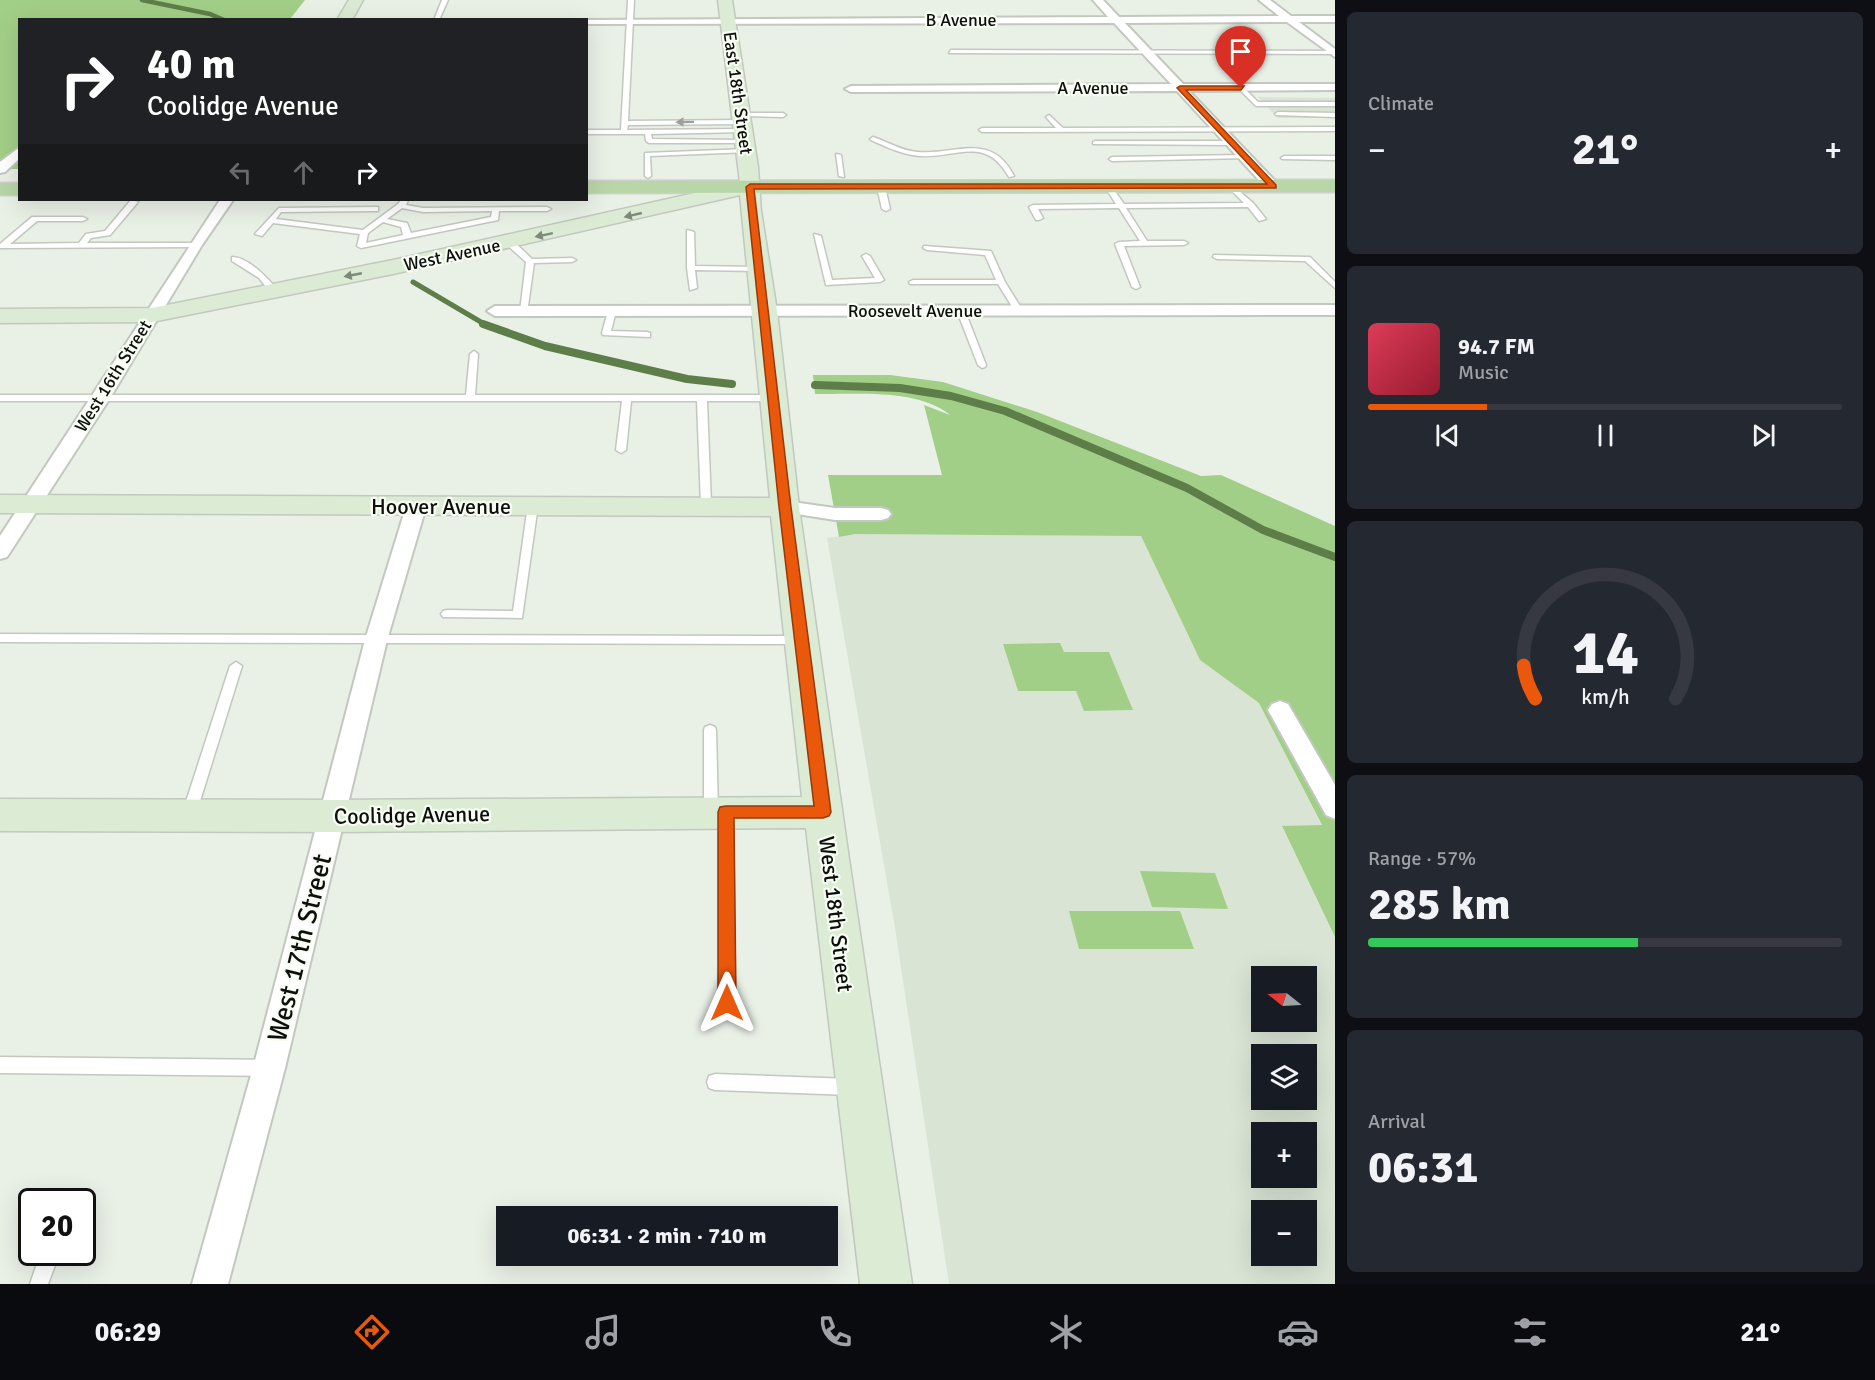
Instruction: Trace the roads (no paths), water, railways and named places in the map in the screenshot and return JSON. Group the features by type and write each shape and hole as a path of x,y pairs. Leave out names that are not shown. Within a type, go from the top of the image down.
{"main road":[{"path":"750,181 881,187 1232,187 1335,175"},
{"path":"588,187 650,182 750,181 842,176 1011,176 1268,181 1335,186"},
{"path":"588,177 650,182 663,194 665,207"},
{"path":"0,178 18,178"},
{"path":"0,189 18,189"}],"street":[{"path":"345,18 356,0"},
{"name":"East 18th Street","path":"725,0 750,181"},
{"path":"1098,0 1268,181"},
{"path":"1264,0 1334,53"},
{"name":"B Avenue","path":"588,21 1335,19"},
{"name":"A Avenue","path":"850,89 1335,87"},
{"path":"0,169 18,153"},
{"name":"West Avenue","path":"152,315 509,242 665,207 750,181"},
{"name":"West 18th Street","path":"750,181 785,507 886,1284"},
{"name":"West 16th Street","path":"0,552 101,398 195,245 225,201"},
{"name":"Roosevelt Avenue","path":"495,311 1335,310"},
{"path":"0,316 152,315"},
{"name":"Hoover Avenue","path":"0,504 416,507 706,504 785,507 835,514 881,514"},
{"name":"West 17th Street","path":"210,1284 269,1068 376,640 416,507"},
{"path":"1280,710 1335,808"},
{"name":"Coolidge Avenue","path":"0,815 333,816 823,812"}],"lane":[{"path":"437,18 445,0"},
{"path":"624,131 631,0"},
{"path":"951,52 1334,53"},
{"path":"1309,53 1321,62"},
{"path":"1241,88 1256,104 1335,104"},
{"path":"1278,114 1335,115"},
{"path":"650,182 647,154 745,132 783,115"},
{"path":"1049,117 1061,130"},
{"path":"625,123 745,132"},
{"path":"982,130 1335,129"},
{"path":"648,131 649,141 745,132"},
{"path":"588,132 745,132"},
{"path":"873,139 917,154 939,155 962,150 979,151 998,157 1011,176"},
{"path":"1095,143 1233,143"},
{"path":"838,154 842,176"},
{"path":"1112,159 1245,157"},
{"path":"1284,158 1335,158"},
{"path":"881,187 886,209"},
{"path":"1109,187 1145,243"},
{"path":"1232,187 1262,219"},
{"path":"82,245 89,236 107,233 134,202"},
{"path":"271,221 364,232 403,203 439,210 547,209"},
{"path":"1039,218 1033,207 1250,206"},
{"path":"259,234 279,210 375,209"},
{"path":"364,232 361,246 495,218 496,209"},
{"path":"439,210 452,227"},
{"path":"2,246 35,219 83,219"},
{"path":"382,220 404,225 408,237"},
{"path":"690,232 693,288"},
{"path":"818,236 829,283 880,280 866,256"},
{"path":"509,242 530,261 572,260"},
{"path":"1136,287 1119,244 1184,243"},
{"path":"2,246 195,245"},
{"path":"927,248 988,253 1001,282 1019,310"},
{"path":"1216,257 1307,259 1335,286"},
{"path":"235,259 262,276 274,291"},
{"path":"524,311 530,261"},
{"path":"691,268 759,269"},
{"path":"913,282 1001,282"},
{"path":"612,311 606,333 647,335"},
{"path":"961,311 982,364"},
{"path":"470,398 474,354"},
{"path":"0,398 775,398"},
{"path":"621,450 627,398"},
{"path":"702,398 706,504"},
{"path":"447,614 518,615 533,505"},
{"path":"0,638 802,640"},
{"path":"189,815 236,666"},
{"path":"710,730 718,812 727,1003"},
{"path":"0,1065 269,1068"},
{"path":"715,1082 859,1087"},
{"path":"39,1284 46,1266"}],"waterway":[{"path":"142,0 219,18"},
{"path":"413,282 486,325"},
{"path":"483,324 545,346 687,379 732,384"},
{"path":"815,385 900,388 951,396 1005,411 1187,488 1263,530 1335,557"}]}
